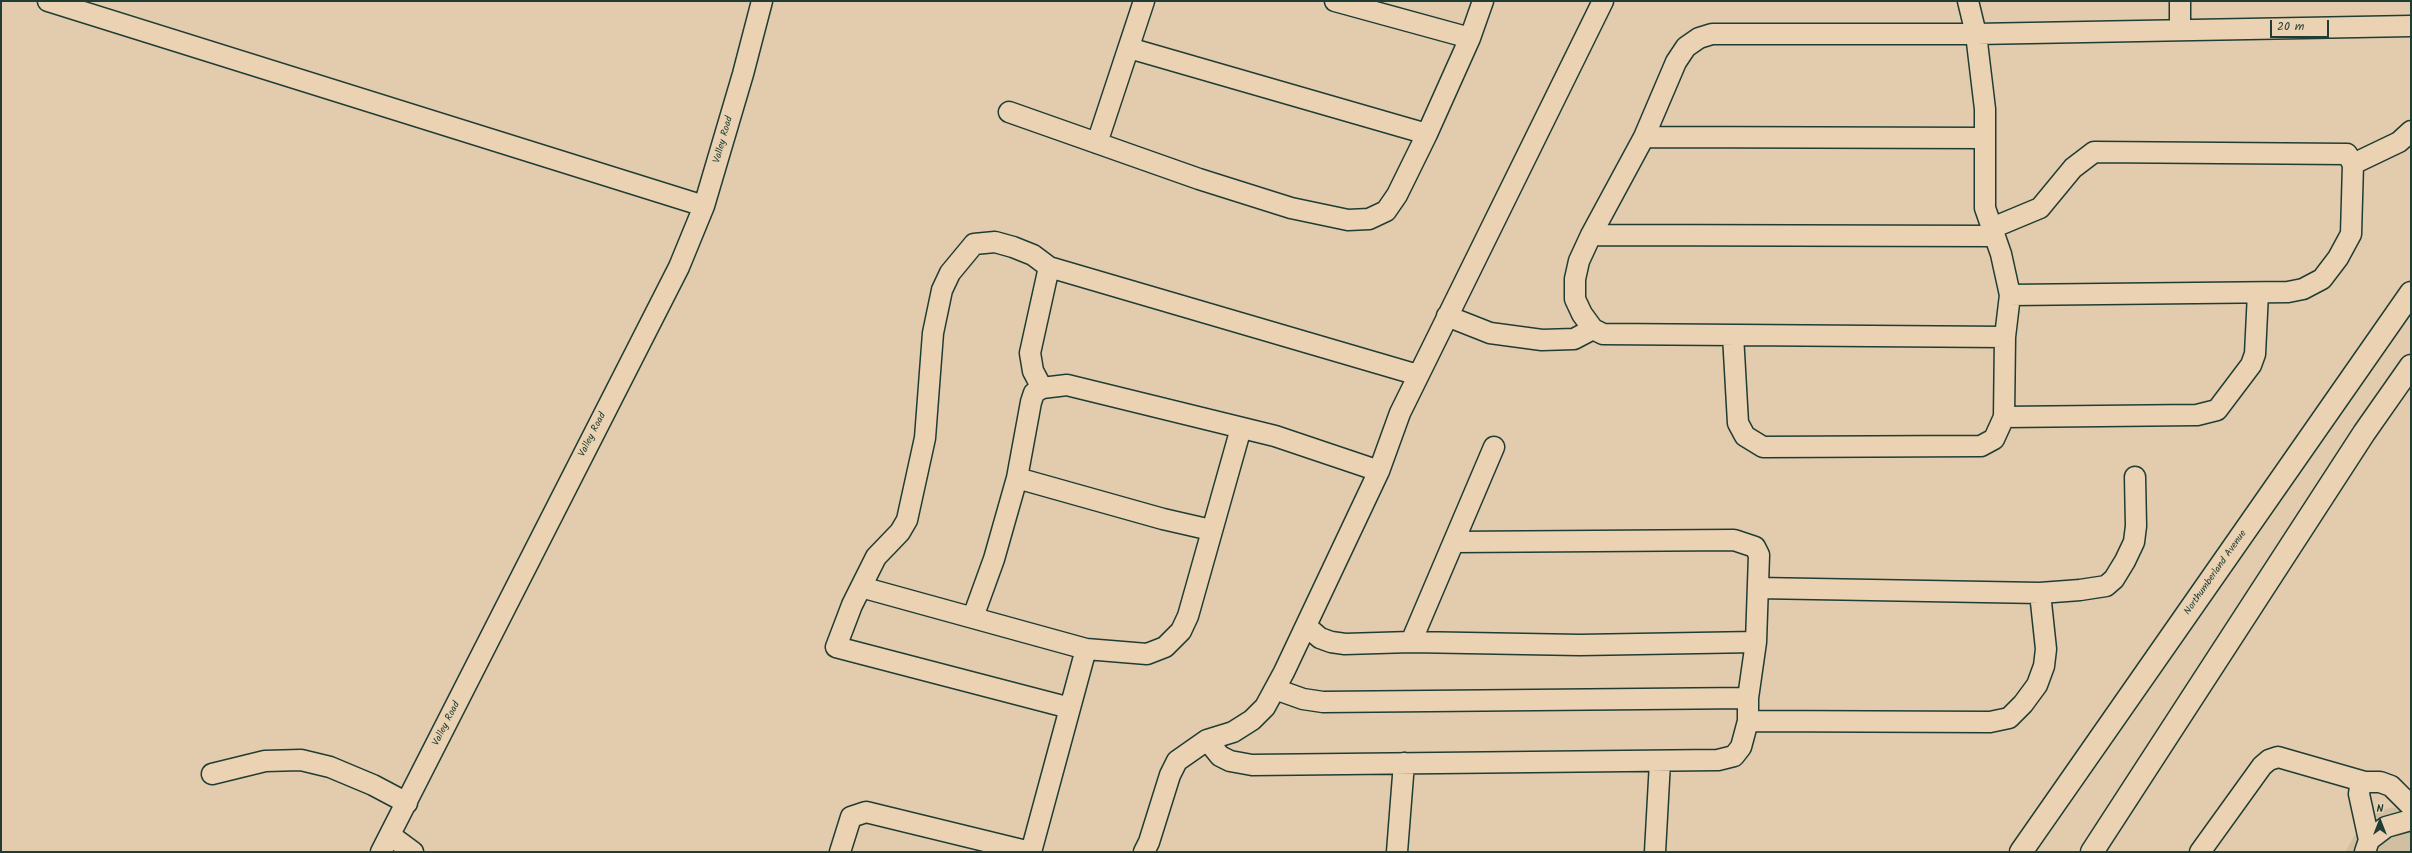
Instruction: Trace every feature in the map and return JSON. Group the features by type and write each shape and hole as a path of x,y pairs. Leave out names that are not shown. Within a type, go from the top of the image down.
{"main road":[{"name":"Northumberland Avenue","path":"2021,852 2411,293"},
{"path":"2092,852 2359,440 2411,366"}],"street":[{"path":"48,1 704,206"},
{"name":"Valley Road","path":"385,844 679,267 704,206 741,81 762,1"},
{"path":"1097,143 1144,1"},
{"path":"1335,1 1470,38"},
{"path":"1009,112 1199,179 1291,208 1348,220 1369,219 1386,210 1397,195 1427,134 1470,38 1483,1"},
{"path":"1148,849 1170,775 1177,762 1207,740 1233,732 1252,720 1265,708 1380,471 1392,434 1418,375 1603,1"},
{"path":"1733,335 1738,423 1745,436 1763,447 1981,446 1994,440 2004,417 2005,337 2010,295 1985,208 1985,109 1976,34 1968,1"},
{"path":"2180,1 2180,30"},
{"path":"2005,337 1603,334 1593,329 1582,314 1575,299 1574,280 1579,261 1591,235 1644,137 1676,62 1686,47 1712,34 1976,34 2411,26"},
{"path":"1129,48 1427,134"},
{"path":"2353,164 2398,142 2411,131"},
{"path":"1644,137 1985,138"},
{"path":"1591,235 1993,232 2040,208 2073,168 2094,152 2346,154 2353,164 2351,234 2322,279 2303,289 2288,292 2258,293 2010,295"},
{"path":"1070,708 836,647 861,587 876,557 900,532 912,507 925,438 933,333 942,290 950,273 974,244 995,242 1013,247 1033,255 1049,267 1418,375"},
{"path":"1042,388 1033,371 1030,353 1049,267"},
{"path":"2004,417 2197,415 2217,410 2251,365 2255,354 2258,293"},
{"path":"1447,316 1490,334 1542,340 1574,339 1593,329"},
{"path":"974,617 994,558 1017,478 1031,402 1034,393 1042,388 1067,385 1275,436 1380,471"},
{"path":"861,587 1086,649 1147,654 1165,647 1181,631 1188,616 1241,428"},
{"path":"1411,642 1455,542 1494,447"},
{"path":"1758,588 2040,593 2080,590 2106,586 2114,579 2134,542 2136,526 2135,477"},
{"path":"1017,478 1163,519 1211,530"},
{"path":"1207,740 1220,756 1242,764 1660,762 1718,760 1734,756 1741,747 1748,721 1748,698 1756,642 1759,555 1755,547 1734,540 1455,542"},
{"path":"1748,721 1990,722 2009,718 2023,704 2037,685 2044,666 2046,649 2040,593"},
{"path":"1306,626 1320,638 1331,642 1580,645 1756,642"},
{"path":"840,852 851,817 866,812 1028,852 1086,649"},
{"path":"1275,689 1303,699 1323,702 1748,698"},
{"path":"2200,852 2262,766 2269,760 2278,757 2365,782 2380,782 2391,786 2411,806"},
{"path":"212,774 265,761 301,760 330,767 373,784 406,803"},
{"path":"1655,852 1660,762"},
{"path":"1397,852 1404,763"},
{"path":"2365,782 2360,787 2359,794 2367,846"},
{"path":"2367,846 2386,827 2411,820"},
{"path":"385,844 413,852"}],"shaded area":[{"path":"2411,805 2411,852 2345,852 2358,830 2376,813 2386,809"}]}
